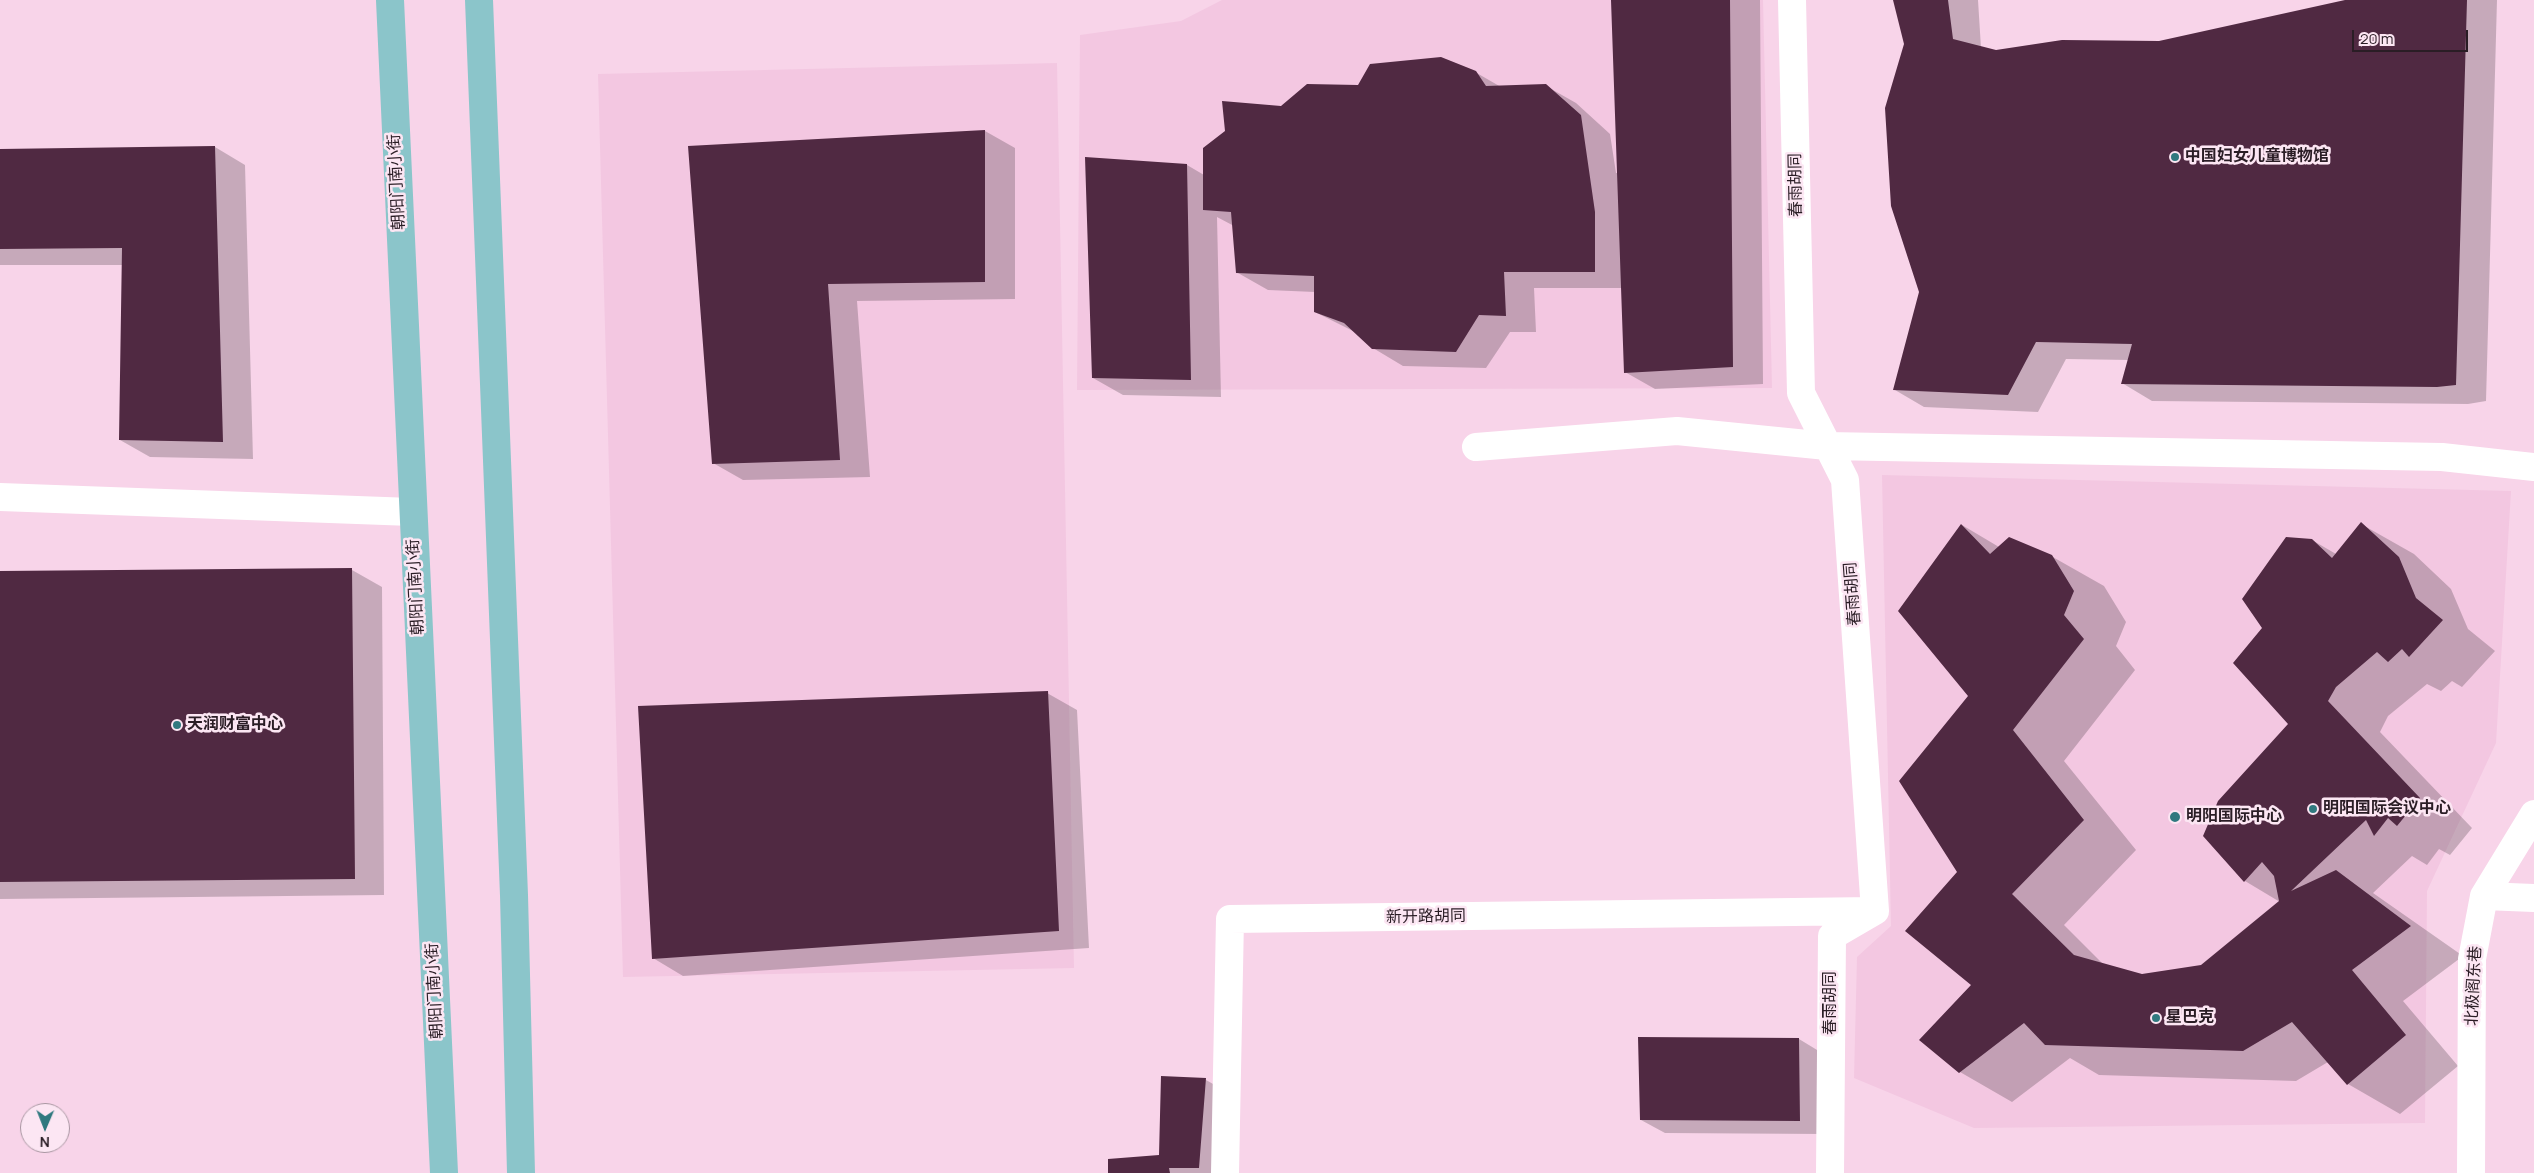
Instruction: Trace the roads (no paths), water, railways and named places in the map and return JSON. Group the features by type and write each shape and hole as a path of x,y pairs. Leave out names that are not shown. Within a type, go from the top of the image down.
{"main road":[{"name":"朝阳门南小街","path":"390,0 412,512 444,1173"},
{"path":"479,0 514,894 521,1173"}],"street":[{"name":"春雨胡同","path":"1792,0 1801,393 1845,480 1875,910 1832,936 1830,1173"},
{"path":"1476,447 1677,431 1827,446 2442,457 2534,467"},
{"path":"0,497 412,512"},
{"name":"北极阁东巷","path":"2471,1173 2472,959 2484,896 2534,814"},
{"path":"2484,896 2534,898"},
{"name":"新开路胡同","path":"1225,1173 1230,919 1875,910"}],"place":[{"name":"中国妇女儿童博物馆","path":"2175,157"},
{"name":"天润财富中心","path":"177,725"},
{"name":"明阳国际会议中心","path":"2313,809"},
{"name":"明阳国际中心","path":"2175,817"},
{"name":"星巴克","path":"2156,1018"}]}
